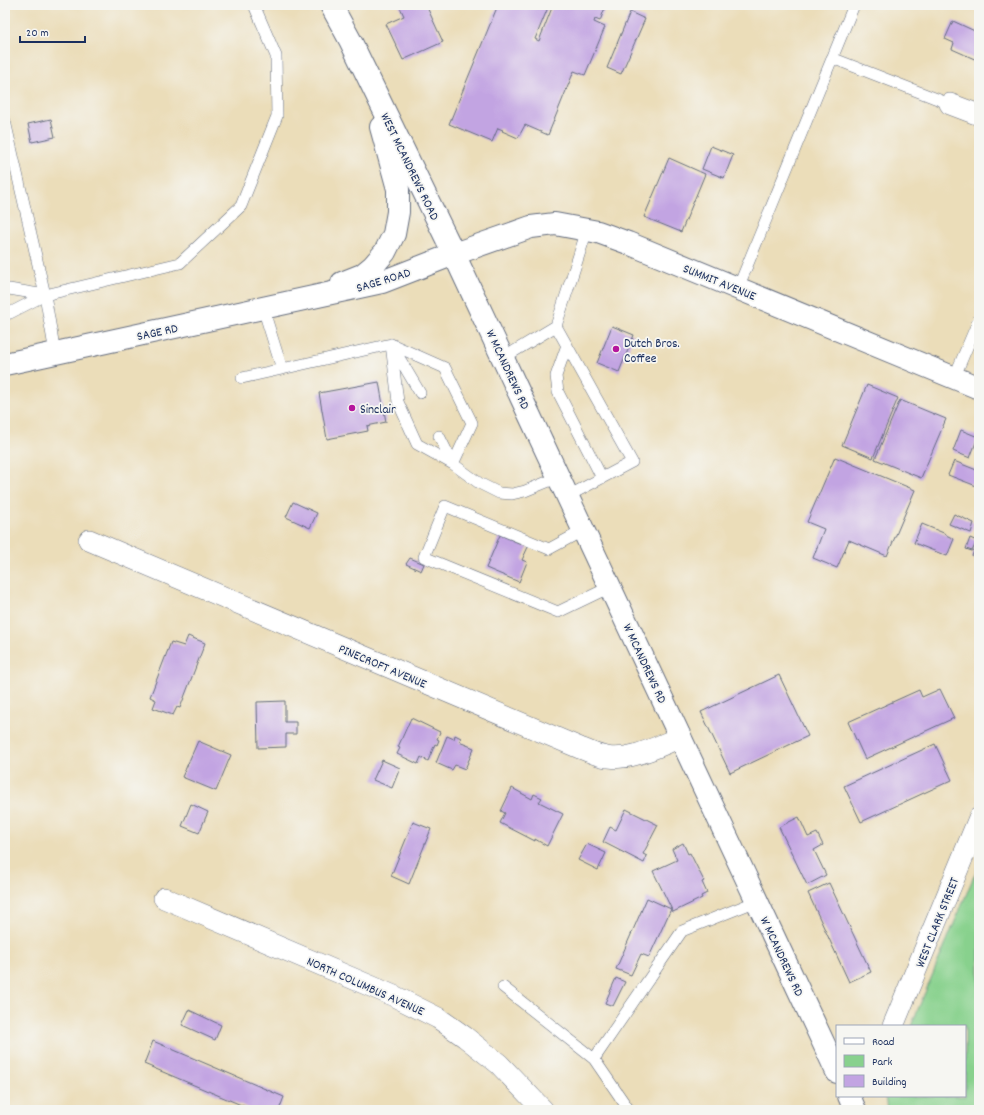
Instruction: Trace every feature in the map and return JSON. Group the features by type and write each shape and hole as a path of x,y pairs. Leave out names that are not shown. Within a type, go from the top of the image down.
{"main road":[{"path":"309,298 362,275 373,266 385,252 394,234 398,212 398,189 368,78 331,5"},
{"name":"WEST MCANDREWS ROAD","path":"368,78 454,254"},
{"name":"SUMMIT AVENUE","path":"454,254 531,227 555,224 598,232 738,288 979,388"},
{"name":"SAGE ROAD","path":"309,298 382,282 454,254"},
{"name":"W MCANDREWS RD","path":"454,254 836,1070"},
{"name":"SAGE RD","path":"5,364 309,298"},
{"path":"848,1097 855,1110"}],"street":[{"path":"950,104 979,115"},
{"name":"PINECROFT AVENUE","path":"89,540 580,748 607,757 625,757 644,752 681,738"},
{"name":"WEST CLARK STREET","path":"893,1025 979,818"},
{"name":"NORTH COLUMBUS AVENUE","path":"164,898 388,994 438,1018 466,1037 499,1064 543,1110"}],"lane":[{"path":"5,314 10,313 45,295 180,263 241,206 277,116 276,56 254,5"},
{"path":"738,288 854,5"},
{"path":"832,58 950,104"},
{"path":"5,121 45,295 55,353"},
{"path":"503,358 556,326 587,230"},
{"path":"5,290 9,289 45,295"},
{"path":"264,308 282,369"},
{"path":"954,378 979,319"},
{"path":"556,326 632,462 568,496"},
{"path":"391,344 420,393"},
{"path":"391,344 398,402 417,444 453,464 478,483 498,493 512,494 526,491 559,477"},
{"path":"242,378 391,344 444,368 472,423 453,464"},
{"path":"567,345 556,376 558,392 602,478"},
{"path":"439,436 453,464"},
{"path":"584,530 549,549 445,506 424,557 558,612 610,586"},
{"path":"594,1059 682,930 757,901"},
{"path":"503,987 594,1059 630,1110"}],"green space":[{"path":"979,864 979,1110 887,1110 885,1097 966,1097 966,1025 911,1025"}],"building":[{"path":"399,5 426,5 443,42 403,60 386,24 404,16"},
{"path":"498,5 549,5 535,39 539,41 553,5 606,5 600,21 595,19 594,22 605,27 585,75 574,71 548,135 525,125 518,138 498,128 492,142 449,124"},
{"path":"630,12 645,19 621,74 607,68"},
{"path":"953,21 979,33 979,61 952,49 954,43 945,39"},
{"path":"51,119 55,137 32,142 28,124"},
{"path":"711,146 733,155 724,178 702,169"},
{"path":"669,158 705,174 681,232 644,217"},
{"name":"Dutch Bros. Coffee","path":"612,326 634,335 619,372 597,363"},
{"name":"Sinclair","path":"379,382 386,422 367,426 368,431 327,439 319,393"},
{"path":"867,385 898,398 873,458 842,445"},
{"path":"900,400 946,419 921,478 875,459"},
{"path":"961,430 978,437 970,458 953,451"},
{"path":"835,457 915,490 887,556 849,540 837,568 813,558 824,529 807,522"},
{"path":"954,461 979,471 979,487 948,475"},
{"path":"293,502 317,513 310,528 286,517"},
{"path":"954,514 974,523 971,533 949,524"},
{"path":"922,524 954,539 947,556 914,543"},
{"path":"500,535 528,547 522,560 527,562 519,582 486,568"},
{"path":"970,538 977,541 972,551 966,549"},
{"path":"979,539 979,559 972,556"},
{"path":"410,558 424,564 421,571 406,564"},
{"path":"188,636 205,643 180,708 177,707 173,715 153,708 156,700 150,697 171,642 184,646"},
{"path":"779,675 808,736 730,773 701,712"},
{"path":"940,689 954,718 865,759 848,722 919,690 922,697"},
{"path":"285,701 285,722 296,722 296,734 286,734 286,747 258,748 257,702"},
{"path":"411,718 440,732 437,739 439,740 437,745 435,744 428,761 421,757 418,764 397,754 400,748 398,747"},
{"path":"455,735 461,738 459,742 474,748 465,769 455,765 452,770 436,763 447,736 454,739"},
{"path":"198,741 231,755 216,791 182,777"},
{"path":"935,744 952,780 861,822 844,786"},
{"path":"382,760 400,768 392,788 373,780"},
{"path":"512,788 532,799 534,794 542,798 539,802 563,814 547,846 500,823 505,813 501,811"},
{"path":"191,804 208,812 199,833 182,826"},
{"path":"626,809 658,825 643,854 647,856 644,863 603,842 610,827 616,830"},
{"path":"799,817 808,837 817,833 823,845 814,850 826,875 807,885 779,827"},
{"path":"413,822 431,829 409,884 391,876"},
{"path":"683,843 688,854 690,853 704,881 702,882 707,893 701,896 702,898 673,912 653,871 677,860 672,849"},
{"path":"587,844 606,853 598,870 578,860"},
{"path":"829,883 871,972 849,982 808,893"},
{"path":"647,898 671,909 649,957 641,954 631,975 616,969"},
{"path":"616,978 625,982 613,1006 605,1003"},
{"path":"189,1010 221,1025 215,1040 182,1025"},
{"path":"153,1041 284,1097 279,1110 253,1110 144,1064"}],"place":[{"name":"Dutch Bros. Coffee","path":"616,349"},
{"name":"Sinclair","path":"352,408"}]}
